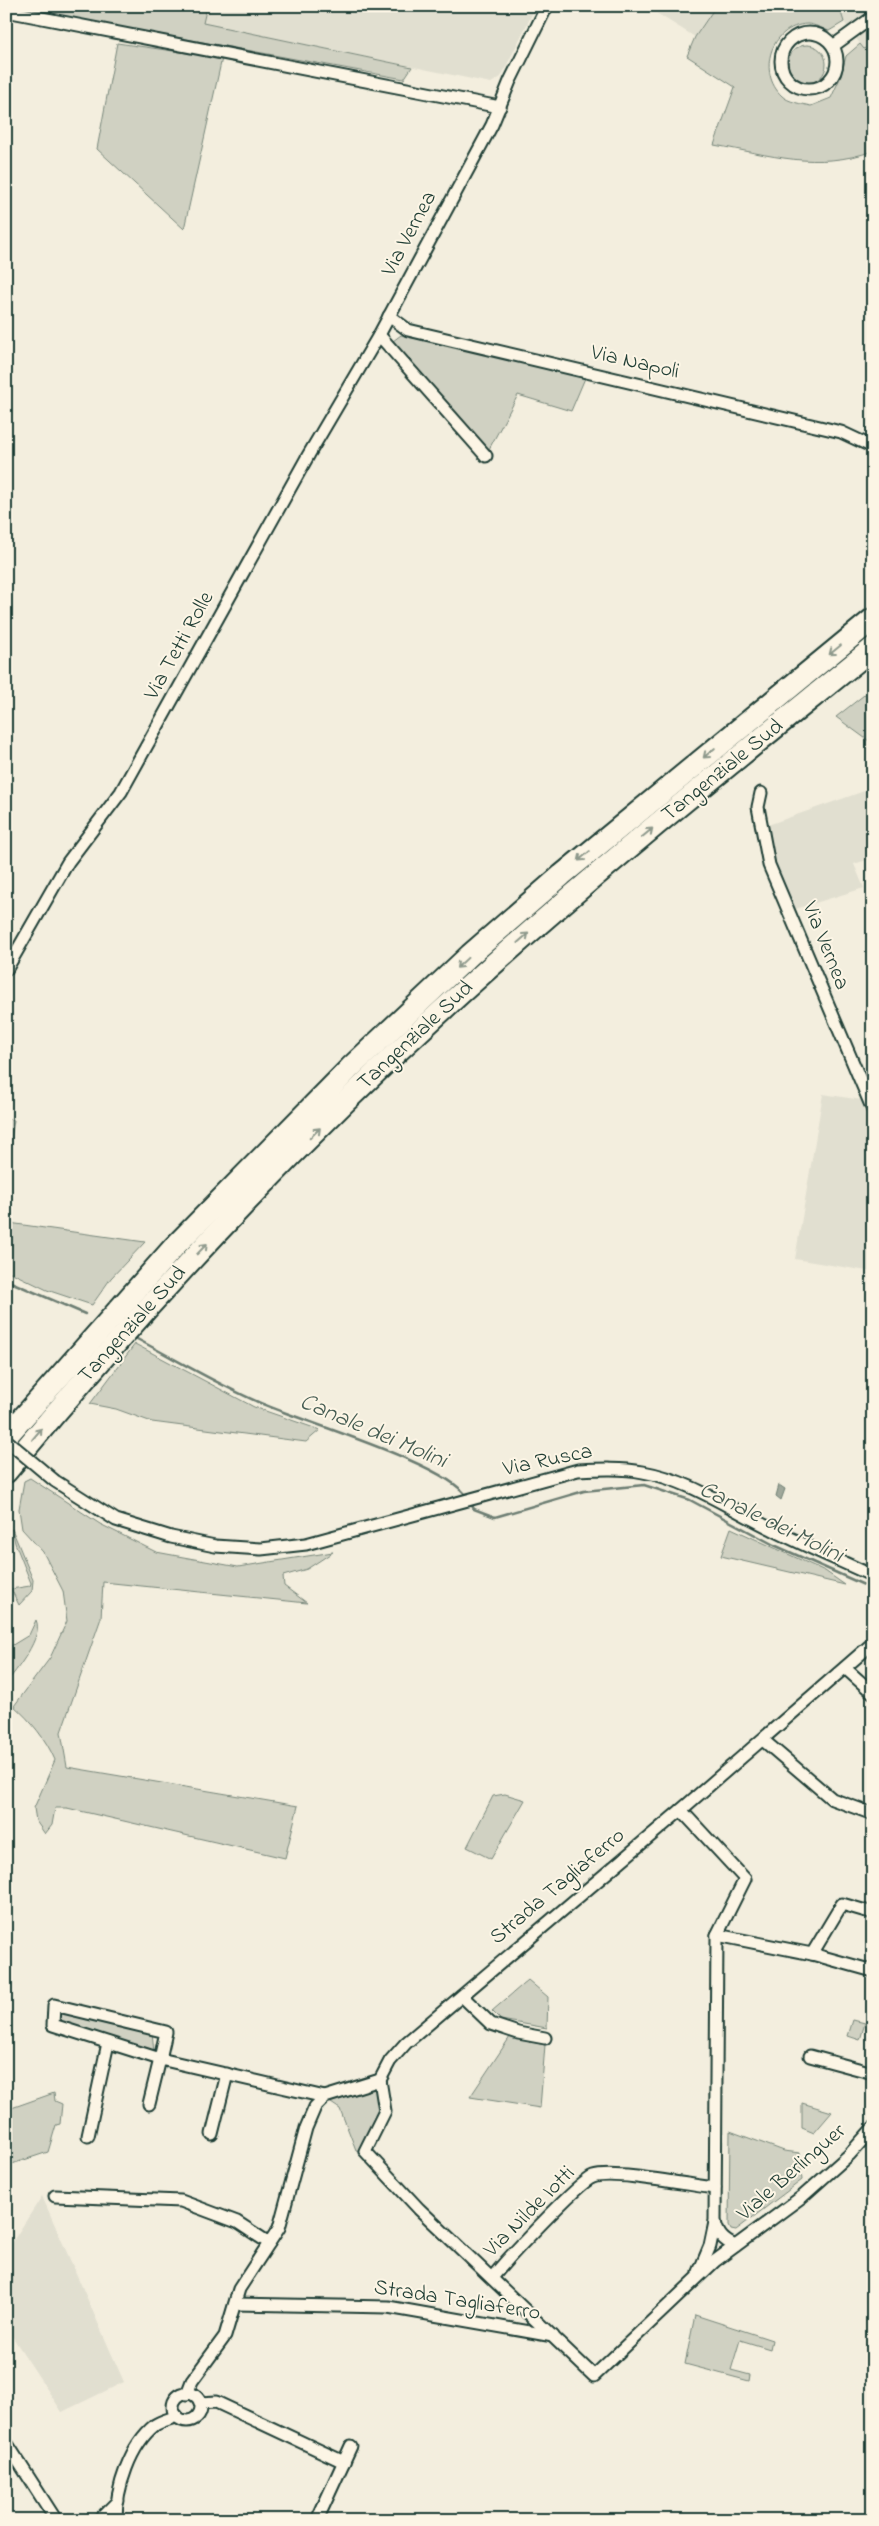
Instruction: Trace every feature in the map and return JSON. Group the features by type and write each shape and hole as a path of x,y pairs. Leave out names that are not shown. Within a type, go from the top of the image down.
{"highway":[{"name":"Tangenziale Sud","path":"6,1438 174,1247 350,1068 470,955 562,875 873,619"},
{"name":"Tangenziale Sud","path":"6,1472 127,1331 183,1270 369,1079 487,969 577,892 873,648"}],"street":[{"name":"Via Vernea","path":"379,335 500,107 510,81 548,6"},
{"path":"6,11 500,107"},
{"path":"833,46 873,17"},
{"path":"803,33 820,35 833,46 838,60 835,74 829,82 821,87 804,89 794,86 783,73 781,54 786,44 795,36 803,33"},
{"name":"Via Napoli","path":"390,316 408,330 841,432 873,447"},
{"path":"379,335 486,456"},
{"name":"Via Tetti Rolle","path":"6,970 68,862 121,792 309,454 379,335"},
{"name":"Via Vernea","path":"761,793 758,807 769,865 873,1110"},
{"name":"Via Rusca","path":"6,1438 55,1481 116,1520 170,1537 215,1546 261,1549 306,1544 578,1470 609,1469 644,1472 676,1482 711,1497 771,1529 873,1576"},
{"name":"Strada Tagliaferro","path":"380,2080 390,2061 406,2043 763,1740 873,1643"},
{"path":"845,1668 873,1693"},
{"path":"763,1740 832,1799 873,1814"},
{"path":"681,1810 745,1879 717,1935 715,2222 717,2233 735,2246"},
{"path":"812,1954 842,1904 873,1913"},
{"path":"717,1935 812,1954 873,1971"},
{"path":"462,1996 491,2024 518,2033 545,2038"},
{"path":"149,2104 160,2059 166,2032 54,2005 53,2025 160,2059 325,2096"},
{"path":"88,2136 108,2042"},
{"path":"810,2056 873,2073"},
{"path":"212,2134 227,2074"},
{"path":"187,2394 192,2381 225,2336 239,2289 279,2228 286,2208 306,2128 315,2106 325,2096 380,2080"},
{"name":"Via Nilde Iotti","path":"380,2080 384,2111 365,2151 419,2209 594,2376 694,2280"},
{"name":"Viale Berlinguer","path":"719,2257 803,2196 850,2154 873,2128"},
{"name":"Via Nilde Iotti","path":"492,2278 562,2204 591,2177 610,2174 715,2188"},
{"path":"54,2196 182,2201 237,2222 268,2243"},
{"path":"694,2280 710,2246 715,2222"},
{"path":"694,2280 719,2257 721,2237"},
{"path":"710,2246 719,2257"},
{"name":"Strada Tagliaferro","path":"235,2304 388,2307 553,2336"},
{"path":"187,2394 195,2396 200,2403 200,2412 194,2419 185,2421 177,2416 174,2404 179,2396 187,2394"},
{"path":"200,2403 216,2402 344,2462"},
{"path":"116,2520 123,2479 139,2443 157,2424 177,2416"},
{"path":"6,2442 56,2520"},
{"path":"317,2520 351,2446"},
{"path":"99,2520 118,2501"}],"shaded area":[{"path":"6,6 207,6 203,23 412,67 404,79"},
{"path":"207,6 536,6 501,77 491,83 202,23"},
{"path":"645,6 716,6 695,37"},
{"path":"716,6 839,6 844,22 829,31 807,24 794,27 784,33 776,42 771,52 770,75 774,86 782,96 788,100 811,106 831,98 841,76 846,56 860,44 864,49 873,43 873,151 852,157 813,161 774,157 714,145 735,87 687,56 695,37"},
{"path":"839,6 873,6 873,43 864,49 844,22"},
{"path":"117,43 222,58 184,229 97,149"},
{"path":"807,45 821,50 826,64 821,78 807,83 793,78 788,64 793,50"},
{"path":"401,335 585,378 571,411 518,395 488,451 393,341"},
{"path":"873,688 873,744 836,717"},
{"path":"873,788 873,858 854,864 864,888 792,910 773,860 765,826"},
{"path":"823,1094 862,1100 873,1121 873,1272 795,1259"},
{"path":"6,1119 14,1120 9,1151 6,1150"},
{"path":"6,1222 145,1242 111,1278 92,1305 47,1290 6,1270"},
{"path":"135,1344 254,1407 320,1430 306,1442 152,1422 116,1409 90,1404"},
{"path":"30,1478 100,1524 156,1552 238,1567 333,1552 307,1569 283,1576 284,1586 307,1603 103,1582 101,1618 61,1732 67,1767 298,1806 285,1858 67,1808 55,1808 52,1825 45,1834 36,1821 34,1808 55,1760 37,1731 14,1706 50,1658 67,1621 63,1591 43,1552 22,1529 19,1509 24,1481"},
{"path":"779,1485 785,1489 781,1500 776,1496"},
{"path":"731,1528 825,1571 845,1585 721,1556"},
{"path":"12,1529 33,1580 32,1591 19,1605 11,1589 30,1586 31,1583 15,1543"},
{"path":"36,1620 36,1635 33,1644 6,1683 6,1649 29,1635"},
{"path":"505,1794 525,1800 491,1859 467,1847 493,1796"},
{"path":"528,1980 548,1997 547,2028 501,2020 492,2011"},
{"path":"61,2008 152,2031 154,2053 60,2023"},
{"path":"853,2020 865,2023 860,2040 848,2036"},
{"path":"510,2037 545,2045 540,2108 470,2097"},
{"path":"377,2087 381,2111 360,2151 356,2150 340,2109 328,2101"},
{"path":"54,2093 55,2101 62,2104 60,2124 56,2125 48,2152 6,2166 6,2110"},
{"path":"802,2103 832,2112 814,2133 802,2128"},
{"path":"730,2131 784,2151 800,2153 802,2180 736,2230 731,2229 729,2225"},
{"path":"42,2196 124,2382 62,2412 6,2327 6,2252"},
{"path":"695,2315 772,2340 770,2349 740,2340 731,2370 750,2375 749,2381 685,2364"}],"waterway":[{"name":"Canale dei Molini","path":"6,1280 85,1314"},
{"name":"Canale dei Molini","path":"137,1339 212,1380 258,1402 404,1457 454,1484 467,1497"},
{"name":"Canale dei Molini","path":"471,1504 474,1509 495,1517 584,1491 644,1485 690,1500 774,1545 873,1589"}]}
